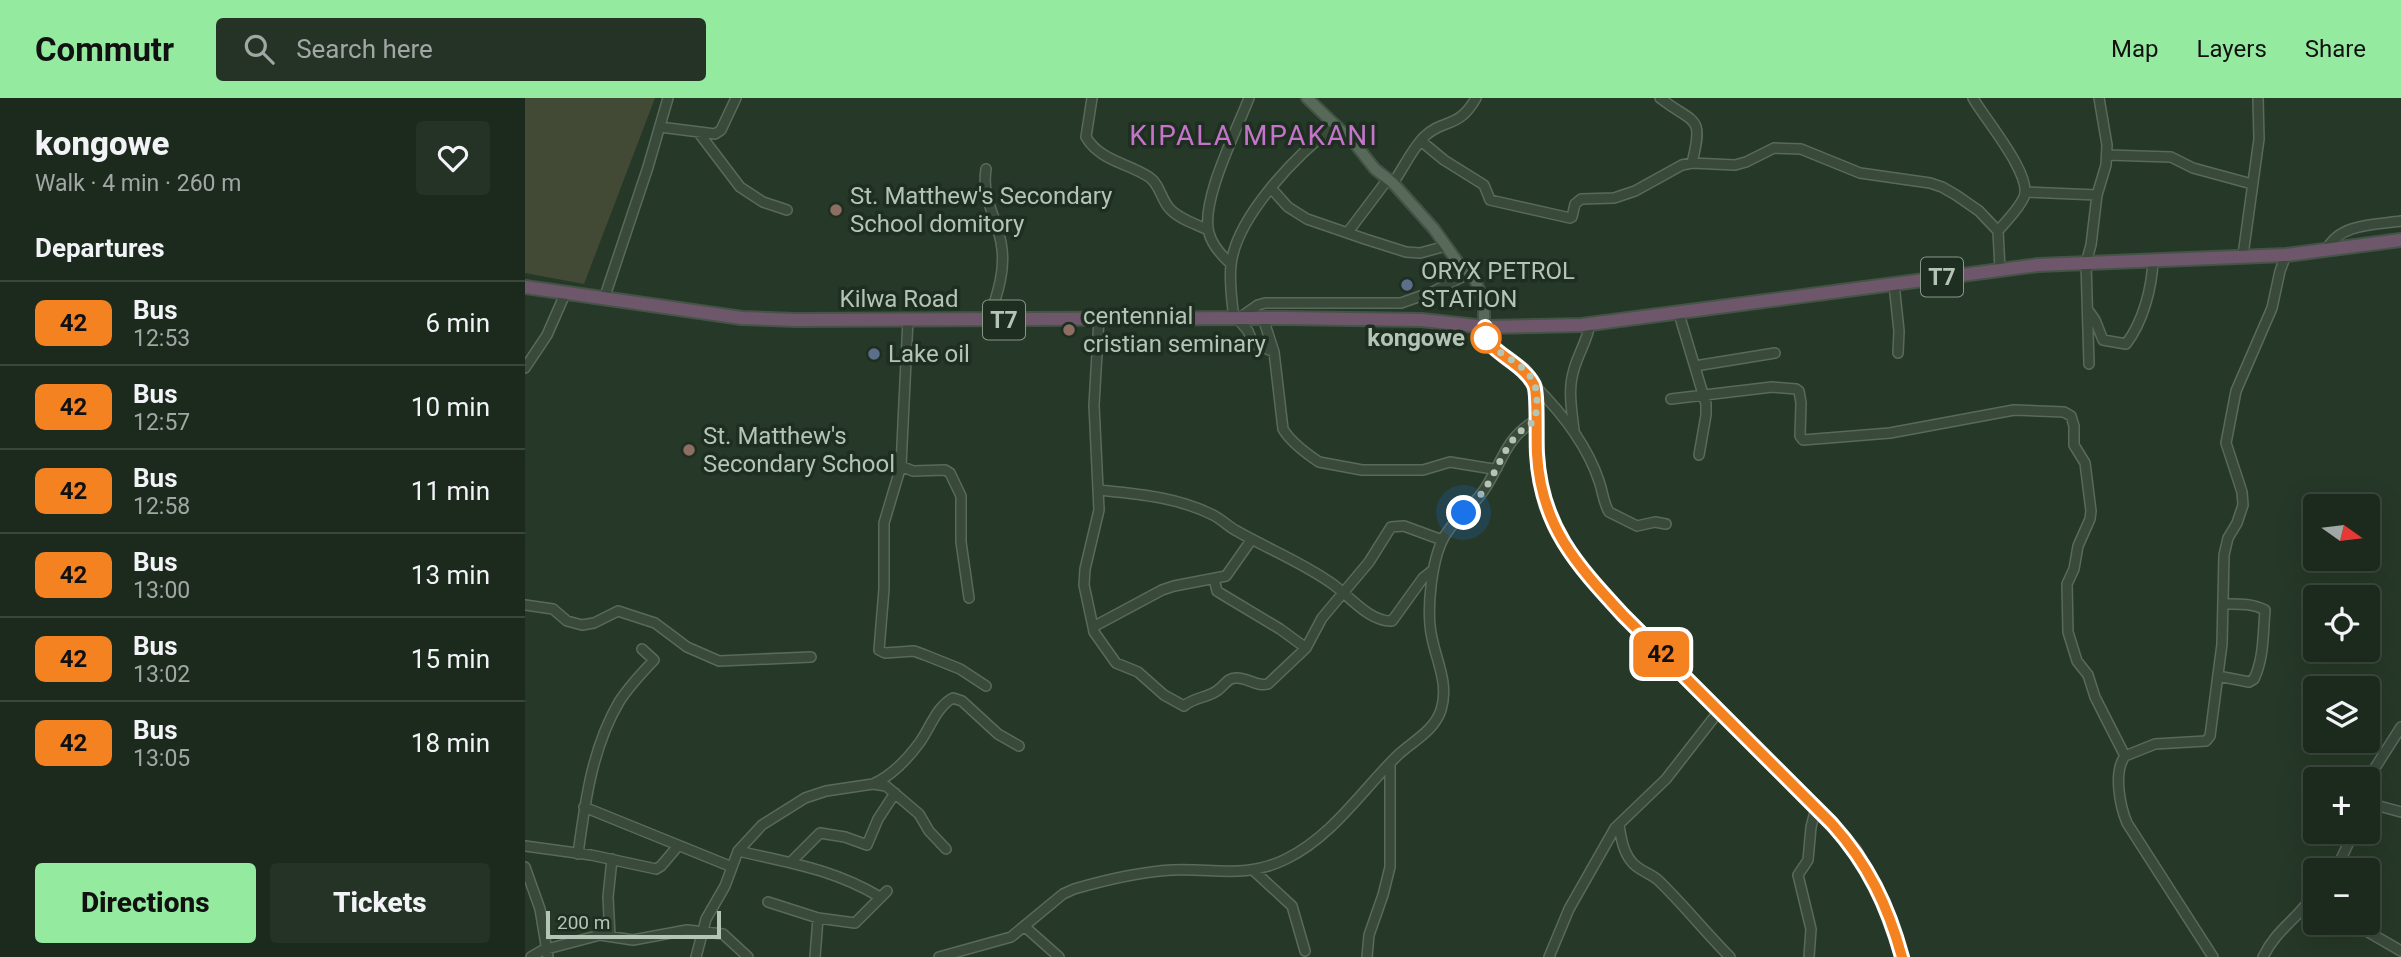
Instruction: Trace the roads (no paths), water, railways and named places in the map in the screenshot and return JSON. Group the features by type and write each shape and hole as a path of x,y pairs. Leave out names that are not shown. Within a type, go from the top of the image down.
{"highway":[{"name":"T7","path":"1485,327 1590,324 1679,314 2000,269 2243,255 2286,255 2401,240"},
{"name":"Kilwa Road","path":"525,287 743,318 1263,318 1422,320 1485,327"}],"main road":[{"path":"1307,98 1356,145 1375,169 1391,181 1434,229 1459,264 1470,273 1481,292 1484,335 1487,342 1524,369 1535,386 1538,472 1545,506 1555,529 1593,582 1623,615 1854,849 1879,894 1902,957"}],"street":[{"path":"604,299 668,98"},
{"path":"660,127 718,133 736,98"},
{"path":"1093,98 1086,137 1091,145 1103,156 1136,169 1154,180 1172,211 1208,230"},
{"path":"1231,264 1214,245 1208,230 1208,208 1212,190 1249,98"},
{"path":"1348,232 1421,141 1436,129 1457,121 1476,98"},
{"path":"1660,98 1687,115 1696,125 1698,137 1692,163"},
{"path":"1973,98 2014,160 2026,192 2024,199 1998,231"},
{"path":"2089,364 2086,263 2091,245 2097,194 2106,165 2105,125 2099,98"},
{"path":"2243,255 2259,139 2258,98"},
{"path":"1274,352 1253,344 1248,331 1236,319 1231,264 1243,228 1271,188 1335,126"},
{"path":"699,133 740,187 763,202 787,210"},
{"path":"1421,141 1444,160 1484,185 1490,200 1570,218 1581,199 1614,198 1635,191 1682,165 1735,164 1774,148 1801,149 1860,173 1942,187 1979,211 1998,231 2000,269"},
{"path":"2106,155 2171,158 2193,168 2252,184"},
{"path":"986,169 984,189 999,236 1002,262 998,291 989,320"},
{"path":"1271,188 1287,207 1303,217 1406,252 1420,253 1446,246"},
{"path":"2026,192 2097,194"},
{"path":"2327,248 2335,236 2353,229 2401,221"},
{"path":"2213,957 2127,823 2123,812 2120,763 2125,756 2155,744 2209,739 2218,676 2226,544 2242,513 2243,505 2242,492 2226,443 2237,391 2272,308 2286,255"},
{"path":"2087,309 2103,340 2126,344 2145,304 2153,260"},
{"path":"1236,319 1265,303 1401,303 1432,292 1470,273"},
{"path":"1893,284 1899,331 1898,353"},
{"path":"525,368 547,335 565,294"},
{"path":"1679,314 1703,394 1706,415 1699,454"},
{"path":"1263,318 1274,352 1283,429 1319,462 1362,470 1423,470 1450,462 1497,468"},
{"path":"908,319 901,466 885,513 884,589 879,650 885,653 914,651 960,668 986,686"},
{"path":"1100,320 1094,405 1099,510 1085,569 1084,586 1094,632 1116,663 1138,672 1164,695 1184,706 1191,700 1219,690 1230,678 1268,684 1306,648 1322,618 1369,562 1391,527 1404,526 1442,540"},
{"path":"1574,432 1571,382 1588,340 1590,324"},
{"path":"1695,366 1775,353"},
{"path":"1535,386 1555,406 1574,432 1599,480 1609,512 1637,526 1655,522 1666,524"},
{"path":"1671,399 1772,387 1796,389 1799,391 1801,403 1800,436 1803,440 1890,433 2014,410 2064,412 2071,416 2074,443 2085,463 2091,511 2067,584 2068,632 2077,661 2088,675 2095,697 2125,756"},
{"path":"939,957 954,951 999,942 1024,926 1063,894 1081,887 1150,872 1252,870 1286,859 1331,828 1362,792 1431,726 1440,713 1444,698 1442,670 1432,638 1430,620 1433,570 1442,540 1448,529 1483,492 1506,448 1516,435 1535,421"},
{"path":"901,466 913,471 945,470 955,481 961,496 961,542 969,598"},
{"path":"1099,490 1169,499 1212,514 1333,585 1363,610 1385,622 1392,621 1423,578 1433,570"},
{"path":"1093,627 1162,590 1215,579 1230,573 1252,539"},
{"path":"1215,579 1217,591 1306,648"},
{"path":"2218,676 2249,682 2254,680 2260,664 2265,628 2265,610 2262,608 2245,604 2224,604"},
{"path":"525,605 553,609 567,621 582,625 594,623 618,611 655,623 687,647 722,662 811,657"},
{"path":"578,854 584,807 596,759 613,714 632,684 654,660 642,649"},
{"path":"873,784 888,776 918,745 941,708 953,698 962,701 998,734 1019,746"},
{"path":"1549,957 1569,909 1603,848 1619,825 1666,779 1719,711"},
{"path":"2376,767 2401,727"},
{"path":"1367,957 1374,915 1383,895 1390,866 1390,764"},
{"path":"697,957 702,932 738,851 762,825 805,798 827,790 873,784 885,786 919,814 929,831 946,849"},
{"path":"791,862 820,833 845,837 867,845 895,793"},
{"path":"2380,806 2401,812"},
{"path":"584,807 732,867"},
{"path":"1809,957 1811,929 1798,875 1808,860 1816,808"},
{"path":"1619,825 1623,847 1632,863 1658,880 1730,957"},
{"path":"525,846 612,859 656,869 678,846"},
{"path":"738,851 791,862 846,878 883,894 852,924 818,918 768,902"},
{"path":"610,936 608,897 612,859"},
{"path":"525,867 540,909 547,953"},
{"path":"1252,870 1292,906 1305,951"},
{"path":"2263,957 2277,933 2303,910"},
{"path":"815,957 818,918"},
{"path":"1024,926 1056,956"},
{"path":"531,957 600,934 633,940 672,931 725,935 748,957"},
{"path":"2373,935 2401,951"}],"place":[{"name":"St. Matthew's Secondary School domitory","path":"836,210"},
{"name":"ORYX PETROL STATION","path":"1407,285"},
{"name":"centennial cristian seminary","path":"1069,330"},
{"name":"kongowe","path":"1486,338"},
{"name":"Lake oil","path":"874,354"},
{"name":"St. Matthew's Secondary School","path":"689,450"}],"district":[{"name":"KIPALA MPAKANI","path":"1254,135"}]}
